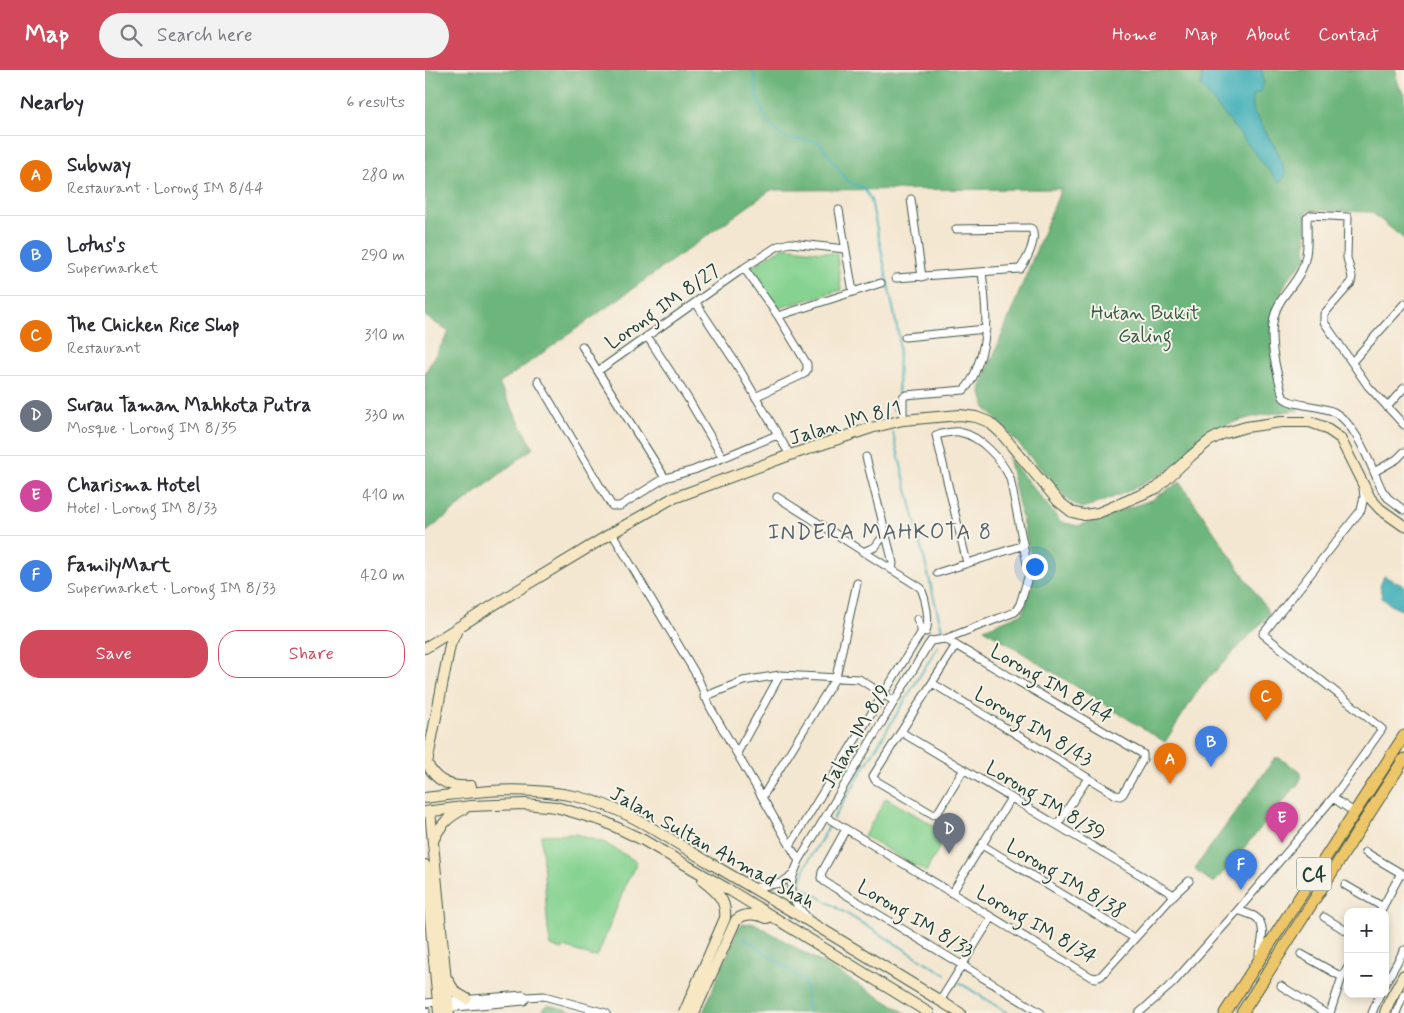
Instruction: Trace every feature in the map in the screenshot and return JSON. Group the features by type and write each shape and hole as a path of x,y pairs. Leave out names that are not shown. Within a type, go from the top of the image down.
{"main road":[{"name":"C4","path":"1225,1013 1404,736"},
{"name":"C4","path":"1242,1013 1404,759"}],"street":[{"path":"911,200 923,276"},
{"path":"839,210 853,292"},
{"path":"1404,425 1368,386 1324,322 1324,314 1351,283 1352,277 1347,258 1348,217 1311,215 1307,218 1307,252 1301,271 1279,302 1273,318 1272,347 1284,400 1319,406 1339,414 1355,433 1382,490 1404,510"},
{"path":"897,278 1020,269 1025,262 1034,234 1032,229 1029,228 956,229"},
{"name":"Lorong IM 8/27","path":"598,371 744,268 784,244 803,243 845,249"},
{"name":"Lorong IM 8/27","path":"744,268 778,316 807,364 807,370 804,374 755,396"},
{"path":"903,420 903,397 906,395 963,390 971,384 980,360 986,329 987,317 982,272"},
{"path":"778,316 881,283"},
{"path":"696,303 755,396 789,455"},
{"path":"1352,362 1404,304"},
{"path":"905,337 986,329"},
{"path":"647,336 723,458"},
{"path":"583,346 665,478"},
{"path":"538,381 613,506 620,506 665,478 694,470 777,435"},
{"path":"1387,407 1404,388"},
{"name":"Jalan IM 8/1","path":"425,649 612,532 684,494 789,455 871,428 903,420 960,415 976,417 989,422 1001,432 1058,501 1072,512 1084,515 1098,513 1157,488 1209,441 1222,434 1246,426 1281,422 1310,422 1332,432 1340,438 1370,498 1380,509 1404,526"},
{"path":"917,619 931,642 945,639 1015,612 1020,604 1029,574 1010,478 1004,467 981,443 971,436 958,432 936,436 967,563"},
{"path":"1374,472 1397,460 1404,452"},
{"path":"865,457 893,563 892,570"},
{"path":"1139,1013 1173,983 1238,910 1333,798 1382,729 1263,634 1361,510 1364,496 1362,483"},
{"path":"777,498 921,588 925,597 928,627 921,632 791,844"},
{"path":"1361,510 1380,509"},
{"path":"612,532 697,676 704,697 799,860"},
{"path":"863,552 875,547 885,534"},
{"path":"937,573 1024,545"},
{"path":"763,796 836,677 857,583"},
{"path":"458,627 450,645 429,732 427,763 433,774 454,786 513,784 535,786 542,791"},
{"name":"Lorong IM 8/44","path":"945,639 1143,754 1143,759 1120,796"},
{"name":"Jalan IM 8/9","path":"793,875 799,860 828,818 894,700 931,642"},
{"path":"956,645 873,776 875,780 934,815 937,814 964,769"},
{"path":"425,649 437,647 444,657 445,672"},
{"path":"704,697 743,680 780,675 859,678 894,700"},
{"path":"737,753 780,675"},
{"name":"Lorong IM 8/43","path":"932,683 1120,796"},
{"name":"Lorong IM 8/39","path":"901,732 1174,895"},
{"path":"1057,825 1088,778"},
{"name":"Jalan Sultan Ahmad Shah","path":"425,798 509,789 542,791 579,797 613,808 642,823 812,923 960,1013"},
{"path":"952,893 1011,798"},
{"path":"1333,798 1355,812"},
{"name":"Jalan Sultan Ahmad Shah","path":"427,812 471,806 515,804 556,807 591,816 620,827 731,891 929,1013"},
{"path":"433,842 439,829 447,819 471,806"},
{"path":"427,812 433,842 445,975 443,1008"},
{"name":"Lorong IM 8/34","path":"828,818 1091,977 1096,978 1101,976 1134,938 1189,881"},
{"name":"Lorong IM 8/33","path":"844,828 822,872 821,878 825,882 1041,1013"},
{"name":"Lorong IM 8/38","path":"982,845 1134,938"},
{"path":"1365,852 1403,874 1382,908"},
{"path":"675,859 716,891 723,902 725,911 724,921 684,1013"},
{"path":"703,875 710,876 713,873 712,864"},
{"path":"425,865 443,1008"},
{"path":"752,888 781,882 793,875"},
{"path":"793,875 791,885 792,896 796,905 812,923"},
{"path":"731,891 729,884 731,880 737,879"},
{"path":"1345,885 1378,908"},
{"path":"1238,910 1257,919 1262,928 1263,941 1257,964"},
{"path":"694,1013 736,920 745,914 754,914 789,927"},
{"path":"940,1001 992,917"},
{"path":"1324,918 1344,930"},
{"path":"1389,977 1404,950"},
{"path":"1301,954 1342,976"},
{"path":"1330,1013 1344,973"},
{"path":"445,975 463,1006"},
{"path":"1385,1013 1404,975"},
{"path":"1281,986 1325,1013"},
{"path":"1396,1013 1404,994"},
{"path":"425,1003 443,1008 523,995 527,997 544,996 606,1013"},
{"path":"1373,1013 1379,998"}],"green space":[{"name":"Hutan Bukit Galing","path":"425,70 1396,70 1397,83 1404,94 1404,239 1371,212 1307,210 1306,258 1287,280 1274,310 1271,349 1284,401 1299,410 1252,417 1224,426 1210,434 1173,466 1152,479 1117,496 1082,508 1069,501 985,408 980,389 1061,189 771,190 499,384 533,448 425,533 425,373 449,332 425,316"},
{"path":"784,247 837,254 841,290 779,308 748,269"},
{"path":"1008,457 1061,522 1078,526 1151,500 1180,482 1270,614 1201,686 1165,742 984,629 1023,613 1035,575"},
{"path":"1275,758 1279,758 1301,772 1298,784 1215,882 1212,882 1196,871 1195,868"},
{"path":"886,798 947,833 926,872 864,836"},
{"path":"575,834 605,843 637,862 598,955 593,957 565,947 563,950 551,946 548,931 541,835"},
{"path":"752,923 906,1013 703,1013 739,927 743,924"},
{"path":"548,1005 580,1013 542,1013 543,1009"}],"water":[{"path":"1202,70 1262,70 1264,81 1261,91 1253,95 1253,110 1279,154 1286,175 1279,183 1201,86"},
{"path":"1384,576 1404,586 1404,611 1392,606 1382,598 1380,586"}],"waterway":[{"path":"752,70 756,80 757,97 767,122 784,138 819,142 848,182 864,188 871,200 899,337 898,401 893,410"},
{"path":"893,433 942,630"},
{"path":"833,819 938,646"},
{"path":"831,823 806,865 801,884 803,887 945,974"},
{"path":"744,938 805,981 808,1013"},
{"path":"960,983 1008,1013"}],"place":[{"name":"The Chicken Rice Shop","path":"1266,721"},
{"name":"Lotus's","path":"1211,767"},
{"name":"Subway","path":"1170,784"},
{"name":"Charisma Hotel","path":"1282,843"},
{"name":"Surau Taman Mahkota Putra","path":"949,854"},
{"name":"FamilyMart","path":"1241,890"}],"district":[{"name":"INDERA MAHKOTA 8","path":"880,531"}]}
